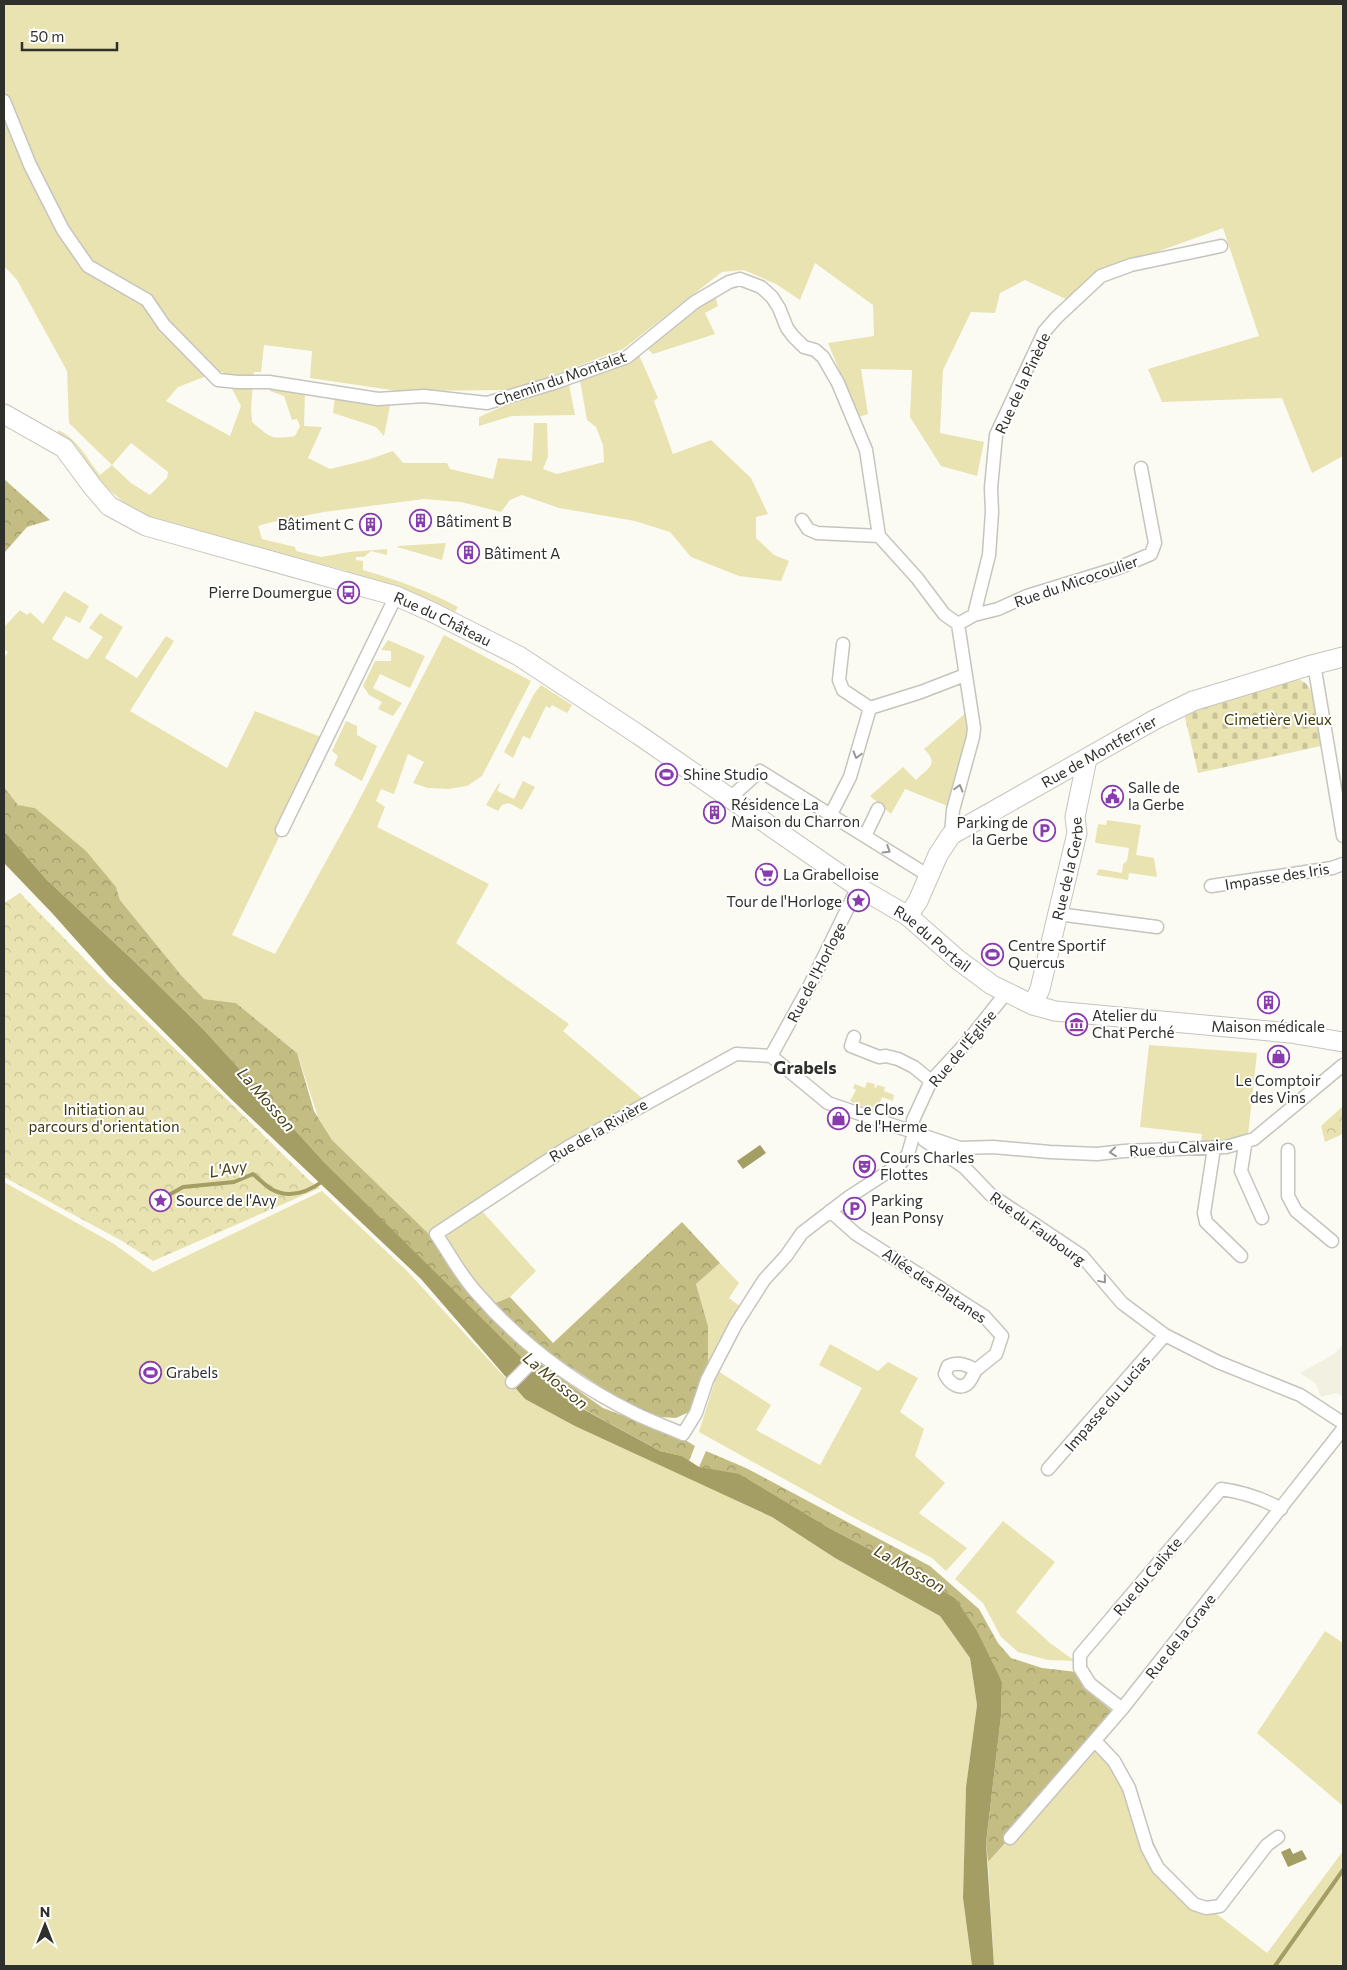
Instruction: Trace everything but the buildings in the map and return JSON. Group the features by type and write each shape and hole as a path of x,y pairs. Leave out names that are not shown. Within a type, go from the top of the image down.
{"street":[{"name":"Chemin du Montalet","path":"4,101 30,165 63,230 88,266 147,300 164,325 218,380 269,382 378,399 424,396 487,403 628,358 695,302 718,288 740,279 761,287 772,297 793,336 804,347 815,350 823,357 838,383 866,450 879,536"},
{"name":"Rue de la Pinède","path":"974,615 988,555 992,512 990,488 996,435 1044,332 1056,318 1101,276 1131,265 1220,246"},
{"name":"Rue du Château","path":"4,414 64,448 92,486 110,506 146,526 396,596 519,656 640,735 858,888"},
{"name":"Rue du Micocoulier","path":"974,615 998,609 1027,596 1118,568 1151,554 1154,543 1141,468"},
{"path":"802,520 808,529 817,533 879,536 917,578 944,614 958,624 974,728 953,810 951,835"},
{"path":"282,830 396,596"},
{"path":"958,624 974,615"},
{"path":"842,644 840,680 843,690 870,708 921,692 965,675"},
{"name":"Rue de Montferrier","path":"908,916 918,901 938,855 951,835 1154,720 1193,701 1343,657"},
{"path":"1314,664 1343,836"},
{"path":"830,816 850,777 870,708"},
{"name":"Rue de la Gerbe","path":"1033,1006 1040,989 1077,833 1075,816 1086,759"},
{"path":"730,798 760,771 929,876"},
{"path":"865,836 878,809"},
{"name":"Impasse des Iris","path":"1211,886 1332,868 1343,864"},
{"name":"Rue du Portail","path":"858,888 908,916 957,959 992,985 1033,1006 1055,1011 1290,1033 1343,1042"},
{"name":"Rue de l'Horloge","path":"771,1056 810,985 858,888"},
{"path":"1058,914 1157,927"},
{"name":"Rue de l'Église","path":"537,1357 634,1414 683,1434 696,1413 707,1380 732,1332 764,1280 786,1256 802,1233 860,1189 884,1176 900,1164 908,1154 914,1133 913,1120 931,1081 967,1042 1006,993"},
{"path":"854,1037 851,1046 879,1057 886,1056 914,1066 931,1081"},
{"name":"Rue de la Rivière","path":"537,1357 474,1290 436,1234 568,1147 736,1054 771,1056"},
{"path":"771,1056 828,1103 914,1133"},
{"name":"Rue du Calvaire","path":"914,1133 960,1148 992,1147 1097,1154 1124,1151 1226,1147 1254,1139 1343,1065"},
{"name":"Rue du Faubourg","path":"914,1133 964,1168 991,1195 1082,1256 1122,1303 1165,1335 1218,1362 1300,1395 1343,1423"},
{"path":"1245,1145 1241,1171 1262,1218"},
{"path":"1214,1148 1204,1213 1206,1222 1241,1256"},
{"path":"1288,1150 1288,1196 1296,1211 1332,1241"},
{"name":"Allée des Platanes","path":"830,1211 856,1234 984,1316 1002,1336 996,1354 976,1370"},
{"name":"Impasse du Lucias","path":"1048,1469 1165,1335"},
{"path":"512,1382 537,1357"},
{"name":"Rue de la Grave","path":"1010,1838 1122,1710 1343,1429"},
{"name":"Rue du Calixte","path":"1122,1710 1090,1684 1080,1668 1080,1655 1221,1489 1238,1491 1265,1500 1281,1509"},
{"path":"1095,1740 1114,1761 1129,1788 1147,1847 1158,1868 1194,1904 1206,1908 1220,1906 1267,1845 1278,1837"}],"shaded area":[{"name":"La Mosson","path":"4,831 47,880 135,962 204,1030 324,1162 541,1377 581,1408 660,1451 682,1456 699,1467 739,1474 827,1527 902,1566 955,1598 977,1631 1002,1682 1001,1716 986,1843 994,1966 972,1966 963,1898 966,1787 977,1705 970,1658 940,1616 835,1558 772,1517 575,1426 525,1399 421,1279 230,1098 109,977 4,863"},
{"path":"760,1145 766,1153 743,1169 737,1161"},
{"path":"1343,1345 1343,1397 1337,1393 1321,1397 1316,1384 1300,1373 1334,1354"},
{"path":"1290,1848 1293,1854 1302,1850 1307,1859 1288,1867 1281,1852"}],"green space":[{"path":"4,4 1343,4 1343,456 1312,473 1282,398 1162,402 1148,369 1259,336 1223,228 1096,274 1068,300 1025,280 1000,293 995,313 971,312 943,370 940,433 984,442 977,476 941,466 910,417 912,370 861,369 868,414 858,417 828,343 874,336 873,305 815,263 800,300 776,284 744,270 722,272 623,349 514,390 398,391 310,378 312,351 264,345 261,372 254,372 251,408 252,422 271,436 281,438 295,436 300,426 297,419 292,420 284,396 270,391 271,386 305,392 304,426 322,427 308,458 330,469 367,460 393,451 403,463 447,463 450,469 493,479 498,458 532,461 534,423 547,423 548,457 543,469 557,474 604,462 603,445 596,427 587,420 580,381 627,363 639,355 658,398 654,401 673,454 711,440 751,478 768,514 756,517 756,538 774,555 789,561 781,581 739,576 691,557 670,532 635,521 559,508 522,495 510,500 501,512 461,502 424,499 324,512 258,526 262,539 295,547 296,551 321,557 349,552 387,549 387,555 371,551 364,557 356,557 356,560 363,561 363,570 435,595 458,607 455,612 415,594 346,573 347,571 324,565 323,568 158,520 132,509 103,485 76,446 58,432 58,430 65,434 77,444 100,475 112,465 69,423 67,371 17,280 4,266","holes":["217,372 223,372 241,406 230,436 166,401 178,387","131,443 168,472 167,478 150,495 131,483 112,465"]},
{"path":"715,295 718,306 705,313 715,334 653,354 647,348 684,316"},
{"path":"569,384 575,415 512,416 479,426 479,417 510,403"},
{"path":"335,397 390,406 384,436 376,427 333,413"},
{"path":"4,479 50,520 27,527 4,553"},
{"path":"446,543 442,560 397,547 398,546"},
{"path":"64,591 89,606 80,623 66,616 52,639 86,659 88,659 103,637 89,628 100,613 123,627 105,658 137,678 166,636 174,641 130,711 227,768 255,711 321,737 281,833 232,935 275,954 352,814 444,635 531,681 482,776 467,786 449,789 428,788 413,783 424,762 408,754 394,794 381,789 376,801 385,807 377,827 489,884 456,943 569,1024 563,1031 642,1098 565,1142 430,1235 332,1140 318,1117 297,1053 236,1003 204,999 181,975 120,900 116,887 35,808 18,805 4,787 4,658 8,652 4,649 4,627 20,610 27,615 30,612 43,624"},
{"path":"388,640 425,656 410,688 380,674 373,688 402,703 393,716 378,709 382,702 369,695 363,686 375,661 391,661 391,651 381,650"},
{"name":"Cimetière Vieux","path":"1297,679 1306,684 1312,693 1321,746 1198,773 1184,713"},
{"path":"541,685 572,705 567,713 552,705 550,708 546,706 530,739 523,736 513,758 504,752 534,694"},
{"path":"967,712 970,723 950,807 905,789 891,814 870,796 903,767 916,780 928,769 932,762 929,754 924,749"},
{"path":"346,721 357,726 357,735 377,746 362,781 334,765 338,756 332,751"},
{"path":"523,781 535,787 522,810 509,803 502,805 498,811 486,805 499,783 497,791 514,799"},
{"path":"4,787 18,805 35,808 86,851 116,887 120,900 181,975 204,999 236,1003 297,1053 314,1111 332,1140 430,1235 479,1302 533,1355 524,1362 324,1162 204,1030 135,962 47,880 4,831"},
{"path":"1107,820 1141,825 1136,855 1154,858 1157,877 1129,873 1128,880 1096,875 1099,869 1122,873 1123,864 1127,861 1129,848 1095,842 1098,824 1106,825"},
{"name":"Initiation au parcours d'orientation","path":"20,893 106,981 310,1181 320,1188 153,1261 122,1241 4,1177 4,903"},
{"path":"1149,1045 1257,1053 1248,1135 1235,1140 1201,1142 1202,1134 1140,1127"},
{"path":"867,1082 875,1084 874,1087 876,1088 877,1085 885,1087 884,1091 894,1095 893,1101 882,1097 876,1113 850,1101 856,1090 853,1088 855,1084 865,1088"},
{"path":"1343,1106 1343,1134 1325,1142 1321,1126"},
{"path":"4,1182 114,1244 153,1272 322,1191 406,1270 525,1399 772,1517 835,1558 940,1616 970,1658 977,1705 966,1787 963,1898 972,1966 4,1966"},
{"path":"482,1211 536,1271 510,1297 493,1304 443,1237"},
{"path":"682,1222 720,1263 696,1284 708,1326 708,1364 695,1402 689,1412 676,1418 641,1413 546,1351 493,1304 510,1297 553,1343"},
{"path":"720,1263 739,1283 729,1298 741,1307 708,1364 708,1326 696,1284"},
{"path":"830,1344 878,1371 888,1362 918,1378 900,1412 924,1429 915,1456 945,1483 919,1513 967,1548 946,1571 932,1558 860,1521 699,1432 718,1371 771,1405 756,1430 820,1465 862,1388 819,1365"},
{"path":"538,1362 603,1408 680,1437 695,1446 689,1461 682,1456 660,1451 578,1406 533,1370"},
{"path":"706,1451 746,1468 930,1566 979,1609 998,1643 1011,1658 1042,1668 1077,1672 1083,1687 1113,1712 1012,1827 1010,1838 988,1862 986,1843 1001,1716 1002,1682 955,1598 902,1566 827,1527 699,1467"},
{"path":"1003,1521 1055,1562 1016,1612 1050,1643 1075,1661 1048,1660 1018,1652 1001,1637 983,1603 955,1579"},
{"path":"1325,1631 1343,1643 1343,1806 1257,1733"},
{"path":"1104,1740 1127,1769 1164,1866 1196,1898 1267,1953 1343,1851 1343,1966 994,1966 988,1862"}],"waterway":[{"name":"L'Avy","path":"160,1200 183,1187 234,1182 253,1174 271,1189 285,1194 305,1191 323,1181"},
{"path":"1275,1966 1343,1870"}],"place":[{"name":"Bâtiment B","path":"420,521"},
{"name":"Bâtiment C","path":"370,524"},
{"name":"Bâtiment A","path":"468,553"},
{"name":"Pierre Doumergue","path":"348,592"},
{"name":"Shine Studio","path":"667,774"},
{"name":"Salle de la Gerbe","path":"1112,796"},
{"name":"Résidence La Maison du Charron","path":"715,813"},
{"name":"Parking de la Gerbe","path":"1044,831"},
{"name":"La Grabelloise","path":"767,874"},
{"name":"Tour de l'Horloge","path":"858,901"},
{"name":"Centre Sportif Quercus","path":"992,954"},
{"name":"Maison médicale","path":"1268,1003"},
{"name":"Atelier du Chat Perché","path":"1076,1024"},
{"name":"Le Comptoir des Vins","path":"1278,1057"},
{"name":"Le Clos de l'Herme","path":"839,1118"},
{"name":"Cours Charles Flottes","path":"864,1166"},
{"name":"Source de l'Avy","path":"160,1200"},
{"name":"Parking Jean Ponsy","path":"855,1209"},
{"name":"Grabels","path":"150,1372"}],"district":[{"name":"Grabels","path":"805,1067"}]}
